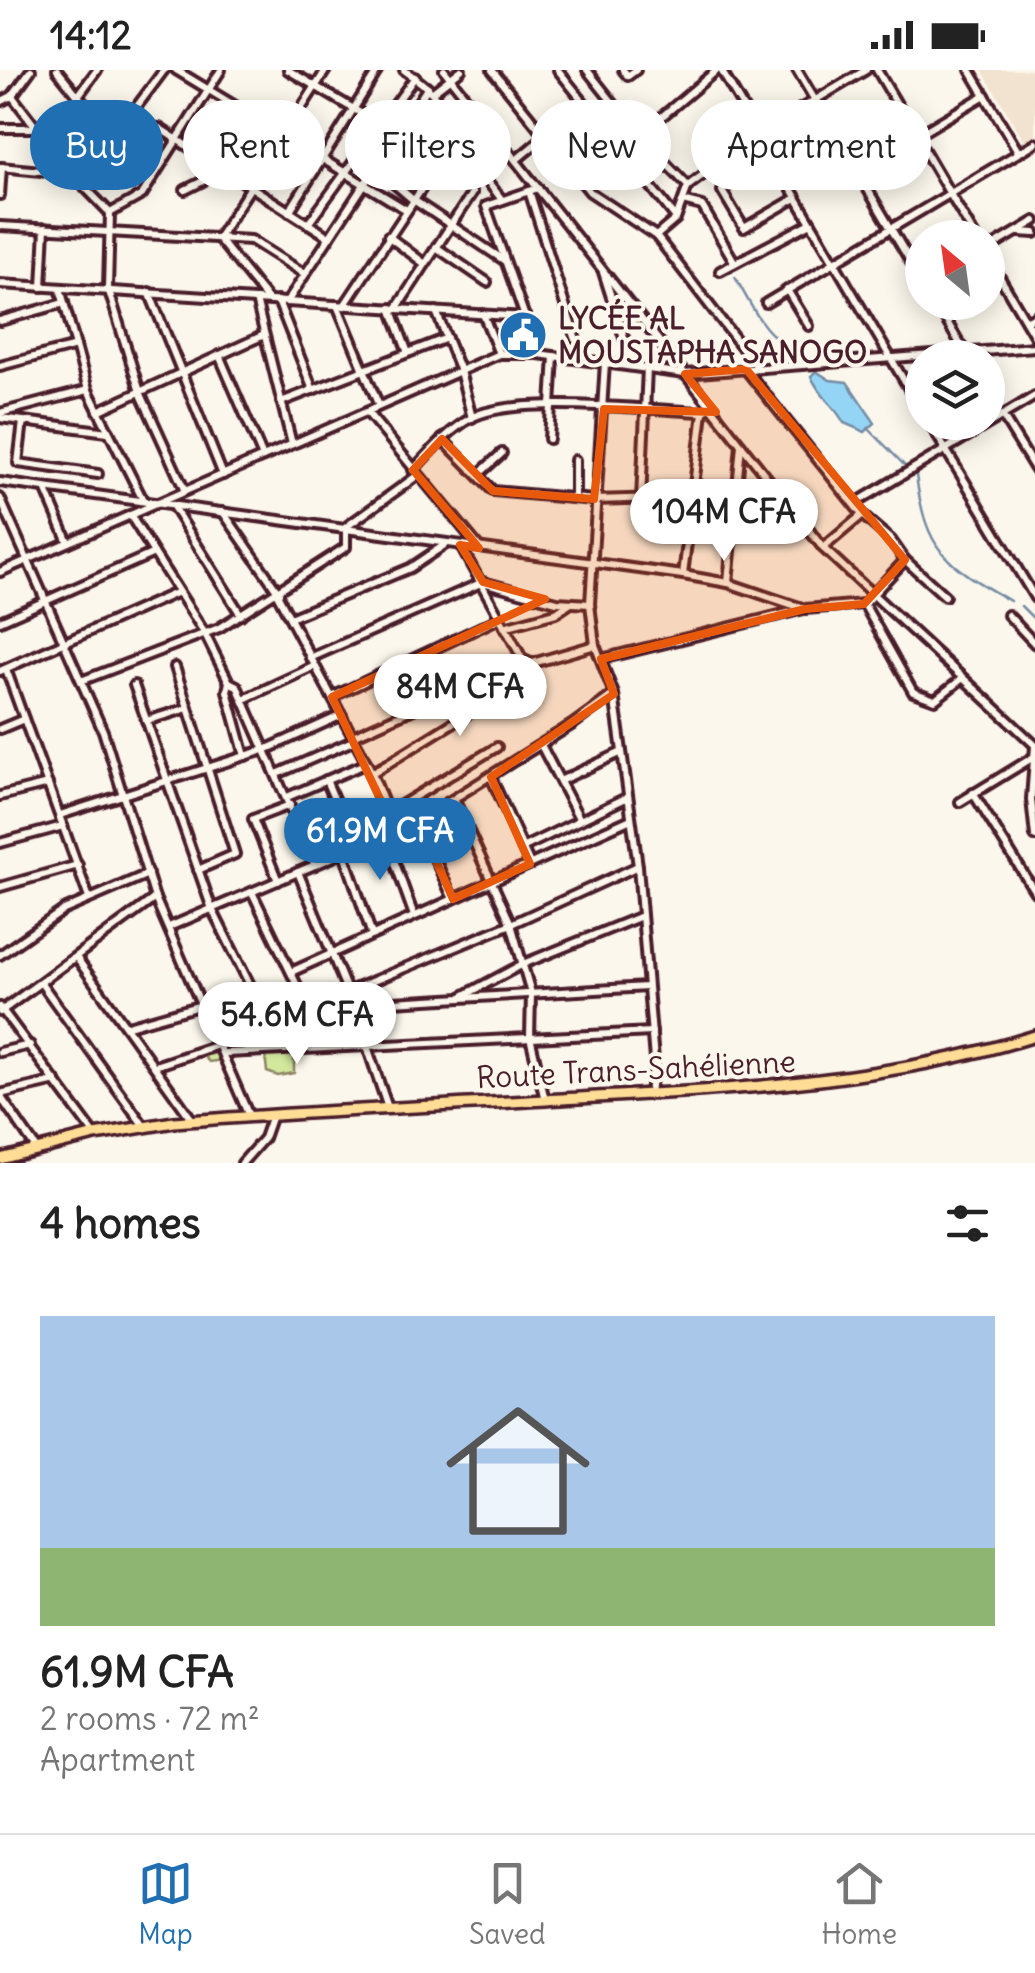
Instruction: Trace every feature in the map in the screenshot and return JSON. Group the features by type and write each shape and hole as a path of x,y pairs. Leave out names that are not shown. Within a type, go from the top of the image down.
{"highway":[{"name":"Route Trans-Sahélienne","path":"0,1158 95,1135 193,1121 838,1081 937,1065 1035,1036"}],"street":[{"path":"1,99 12,96 31,70"},
{"path":"57,70 81,100"},
{"path":"78,96 96,70"},
{"path":"142,100 164,70"},
{"path":"176,70 225,100"},
{"path":"110,214 142,194 221,70"},
{"path":"288,70 345,104"},
{"path":"307,100 326,70"},
{"path":"360,100 378,70"},
{"path":"404,70 431,89 439,100"},
{"path":"444,70 468,100"},
{"path":"423,100 431,89 461,70"},
{"path":"492,70 531,119"},
{"path":"558,70 676,219"},
{"path":"586,70 610,100"},
{"path":"624,70 628,76 636,70"},
{"path":"671,110 719,70 737,100"},
{"path":"797,70 815,100 866,70"},
{"path":"877,70 895,100"},
{"path":"970,70 1019,153"},
{"path":"397,100 415,77"},
{"path":"931,127 985,94"},
{"path":"12,96 30,117"},
{"path":"325,154 345,123"},
{"path":"0,128 30,128"},
{"path":"163,131 183,144"},
{"path":"766,304 1035,143"},
{"path":"516,160 531,148"},
{"path":"511,154 531,179"},
{"path":"325,161 345,173"},
{"path":"931,162 965,220"},
{"path":"0,195 1,167 30,170"},
{"path":"308,224 345,167"},
{"path":"671,169 688,186"},
{"path":"656,236 676,219 691,184"},
{"path":"90,190 110,214 108,288 140,392 185,491"},
{"path":"218,238 248,190"},
{"path":"255,190 329,238"},
{"path":"289,212 303,190"},
{"path":"282,302 360,190"},
{"path":"374,190 405,209"},
{"path":"401,190 506,262"},
{"path":"340,305 418,190"},
{"path":"495,190 502,200"},
{"path":"531,190 486,206 538,354"},
{"path":"540,190 823,548 868,594 880,600 1035,745 1035,836"},
{"path":"588,190 656,236 758,368"},
{"path":"726,190 744,228 796,198"},
{"path":"791,190 905,382"},
{"path":"868,190 905,252"},
{"path":"528,191 582,359"},
{"path":"394,309 472,193"},
{"path":"683,201 702,206 735,263"},
{"path":"1005,241 1035,222"},
{"path":"720,271 811,223"},
{"path":"0,226 251,240 305,274"},
{"path":"42,287 45,228"},
{"path":"1018,232 1035,233"},
{"path":"388,236 425,264"},
{"path":"218,238 268,301"},
{"path":"436,248 487,282"},
{"path":"601,268 633,366"},
{"path":"0,284 526,317"},
{"path":"1005,284 1035,337"},
{"path":"60,288 88,390 144,501"},
{"path":"787,290 809,326"},
{"path":"149,292 223,475"},
{"path":"256,300 292,444"},
{"path":"282,302 314,390"},
{"path":"0,321 64,303"},
{"path":"340,305 379,406"},
{"path":"394,309 408,353"},
{"path":"436,311 460,371 472,418"},
{"path":"484,314 499,354"},
{"path":"1026,322 1035,316"},
{"path":"98,411 264,334"},
{"path":"281,402 447,338"},
{"path":"0,366 76,346"},
{"path":"1005,349 1035,347"},
{"path":"0,572 499,354 538,354 686,374 905,357"},
{"path":"219,355 263,457"},
{"path":"549,439 554,356"},
{"path":"605,362 590,604 595,645 614,694 638,866 639,917 654,1060 650,1095"},
{"path":"641,500 648,368"},
{"path":"746,368 862,515 892,540 905,560 945,596"},
{"path":"0,416 88,390"},
{"path":"1005,413 1035,396"},
{"path":"346,527 416,472 442,439 472,418 511,406 702,412 711,406"},
{"path":"366,412 480,548"},
{"path":"684,574 702,412"},
{"path":"0,416 109,432"},
{"path":"1005,420 1035,469"},
{"path":"23,421 18,463 98,474"},
{"path":"442,439 493,491 594,500 692,497"},
{"path":"940,440 1035,598"},
{"path":"854,504 960,440"},
{"path":"728,583 741,444"},
{"path":"478,474 502,453"},
{"path":"575,498 576,460"},
{"path":"0,482 684,574 728,583 805,609"},
{"path":"45,488 68,542"},
{"path":"0,498 103,731 155,898 249,1116"},
{"path":"171,504 241,616"},
{"path":"223,511 278,593 372,773 396,831"},
{"path":"823,548 862,515"},
{"path":"130,516 204,632 229,682 237,686 315,865"},
{"path":"734,525 810,532"},
{"path":"80,681 241,616 346,547 346,527"},
{"path":"290,618 418,565 447,543"},
{"path":"460,545 523,660"},
{"path":"0,621 154,552"},
{"path":"864,604 868,594 905,560"},
{"path":"310,658 483,582 590,604"},
{"path":"89,898 3,670 178,592"},
{"path":"504,627 556,612 572,603"},
{"path":"602,659 805,609 864,604"},
{"path":"864,604 913,692 934,700 964,678"},
{"path":"1008,615 1035,644"},
{"path":"332,697 500,618"},
{"path":"278,774 523,660 534,663 595,645"},
{"path":"243,700 315,666"},
{"path":"175,667 235,854 198,870"},
{"path":"229,682 227,690 246,756"},
{"path":"372,773 472,711 535,684"},
{"path":"134,685 212,909 262,1010"},
{"path":"460,687 472,711"},
{"path":"170,927 418,822 614,694"},
{"path":"146,721 188,708"},
{"path":"60,815 122,792 246,756 342,715"},
{"path":"0,729 24,719"},
{"path":"541,745 580,820"},
{"path":"388,813 497,747"},
{"path":"560,781 622,752"},
{"path":"960,802 1033,757"},
{"path":"278,880 253,820 326,780 367,763"},
{"path":"490,778 530,864"},
{"path":"326,780 356,848"},
{"path":"0,796 48,784"},
{"path":"973,793 1035,892"},
{"path":"522,848 628,797"},
{"path":"455,801 511,924 531,993 530,1037 545,1100"},
{"path":"290,972 632,818"},
{"path":"418,822 453,899"},
{"path":"0,844 64,826"},
{"path":"384,836 414,916"},
{"path":"344,853 372,935"},
{"path":"0,887 78,865"},
{"path":"308,1008 511,924 638,866"},
{"path":"298,872 353,1005 388,1108"},
{"path":"0,955 64,910 148,874"},
{"path":"252,892 308,1008"},
{"path":"95,1135 1,1010 155,898"},
{"path":"458,999 523,964 639,917"},
{"path":"76,957 193,1121"},
{"path":"40,983 144,1126"},
{"path":"128,1026 204,1009 308,1008 647,987"},
{"path":"225,1054 652,1032"},
{"path":"155,1066 221,1044"},
{"path":"0,1052 30,1046"},
{"path":"36,1148 0,1095 56,1082"},
{"path":"242,1163 264,1138 272,1115"}],"highlighted area":[{"path":"746,369 905,560 864,604 805,609 601,659 614,694 491,777 530,864 453,899 418,821 395,831 332,697 545,599 483,582 460,545 479,548 413,470 442,439 493,491 594,499 604,409 716,412 685,374"}],"shaded area":[{"path":"982,70 1035,70 1035,136 1025,142"}],"green space":[{"path":"280,1039 294,1058 294,1073 278,1076 267,1072 265,1054 209,1062 203,1056"}],"water":[{"path":"816,371 830,380 847,382 875,423 865,432 844,423 814,383 811,376"}],"waterway":[{"path":"735,277 768,330 787,345 798,348"},
{"path":"868,428 904,465"},
{"path":"916,475 926,522 943,553 970,577 1010,601"},
{"path":"1021,606 1035,620"}],"place":[{"name":"LYCÉE AL MOUSTAPHA SANOGO","path":"523,335"}]}
